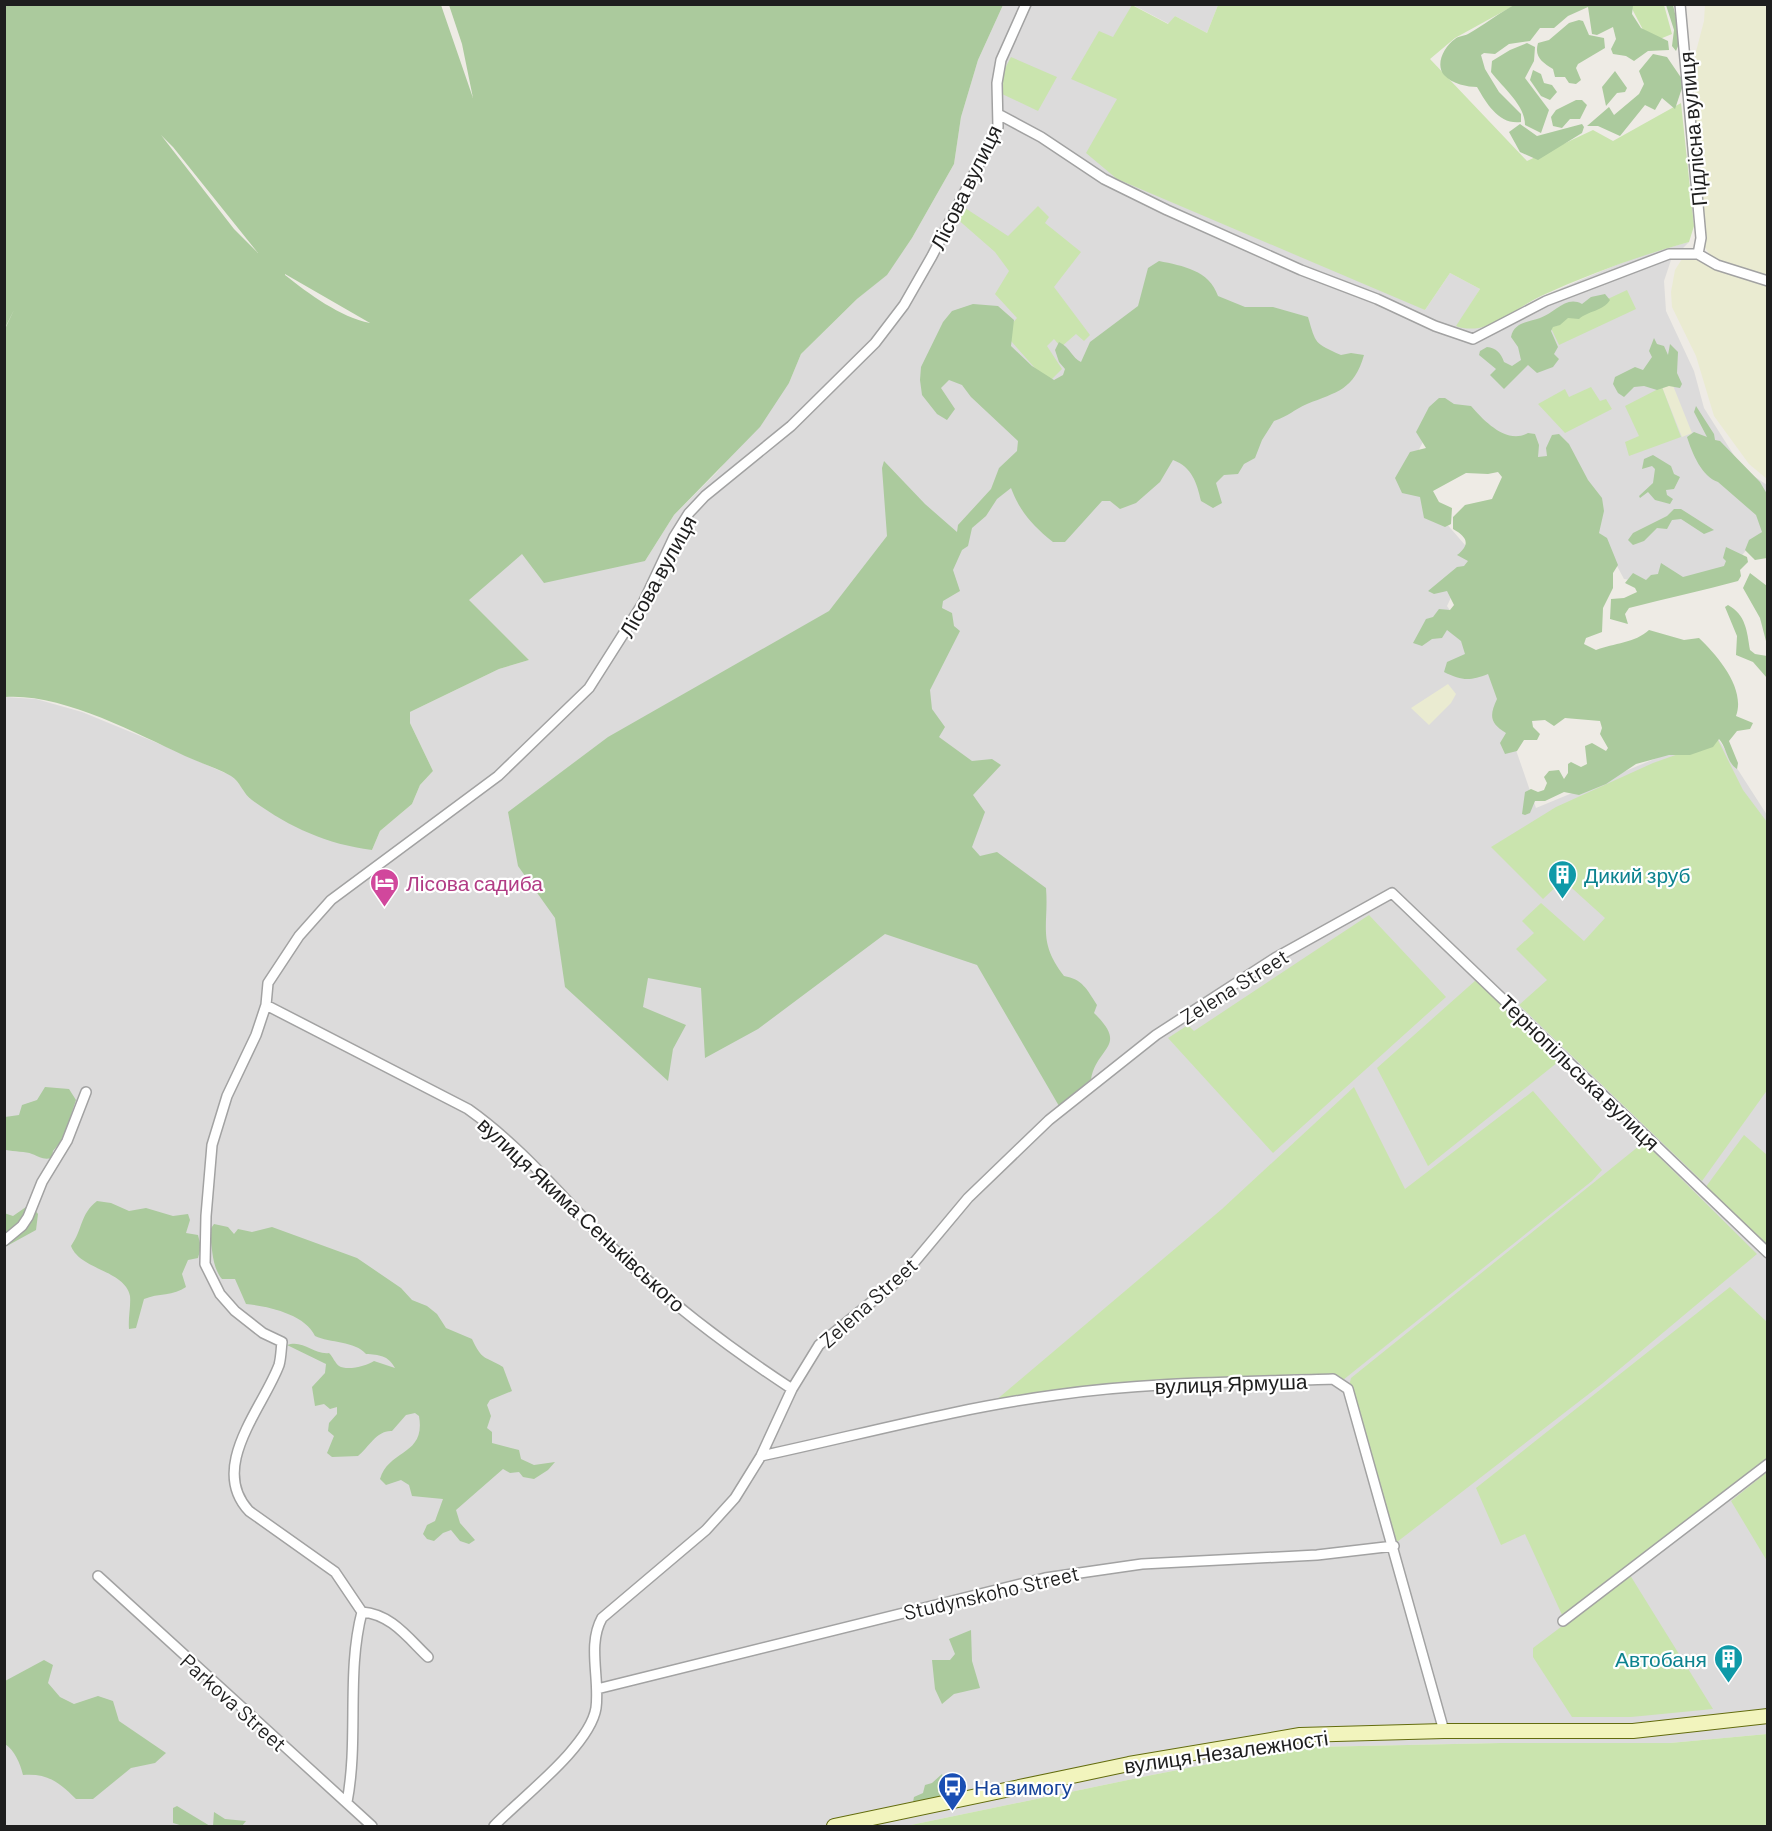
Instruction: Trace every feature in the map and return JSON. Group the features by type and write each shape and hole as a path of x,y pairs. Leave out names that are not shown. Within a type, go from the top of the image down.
{"street":[{"name":"Лісова вулиця","path":"362,1612 335,1572 241,1503 234,1471 235,1459 245,1432 280,1363 282,1342 263,1333 235,1311 220,1294 205,1264 206,1216 212,1145 220,1115 256,1035 266,1005 268,983 281,961 331,900 498,776 589,688 643,603 674,537 689,513 705,496 791,426 875,343 904,305 998,128 1000,116 997,83 1001,60 1026,4"},
{"name":"Підлісна вулиця","path":"1680,4 1701,238 1698,254"},
{"path":"1000,116 1041,137 1104,179 1167,210 1301,270 1377,299 1435,326 1473,339 1546,300 1669,254 1698,254 1717,265 1767,281"},
{"name":"Тернопільська вулиця","path":"1392,892 1767,1253"},
{"name":"Zelena Street","path":"494,1827 561,1763 586,1731 596,1709 594,1632 602,1618 706,1530 735,1498 761,1456 792,1389 819,1345 902,1277 968,1198 1049,1120 1156,1035 1275,958 1392,892"},
{"name":"вулиця Якима Сеньківського","path":"266,1005 468,1109 494,1127 537,1167 567,1202 628,1263 743,1357 792,1389"},
{"path":"4,1241 22,1226 28,1216 42,1182 67,1141 86,1092"},
{"name":"вулиця Ярмуша","path":"761,1456 984,1407 1057,1394 1169,1385 1333,1379 1348,1389 1394,1546 1444,1731"},
{"path":"1563,1621 1767,1464"},
{"name":"Studynskoho Street","path":"597,1689 912,1610 1074,1573 1153,1563 1317,1555 1394,1546"},
{"name":"Parkova Street","path":"98,1576 372,1827"},
{"path":"347,1802 354,1730 354,1659 362,1612 375,1613 392,1623 428,1657"},
{"name":"вулиця Незалежності","path":"834,1827 1129,1764 1300,1735 1444,1731 1633,1731 1767,1716"}],"shaded area":[{"path":"1003,5 1133,5 1117,99 1425,310 1450,273 1480,289 1457,326 1498,321 1538,298 1638,256 1689,242 1671,260 1664,281 1666,311 1694,371 1704,408 1742,468 1767,485 1767,526 1731,568 1659,584 1624,579 1589,514 1444,402 1405,476 1472,553 1447,606 1486,663 1536,808 1715,734 1767,815 1767,1734 1670,1743 1500,1743 1313,1747 1255,1755 906,1826 5,1826 5,697 36,699 82,712 155,742 234,777 249,798 372,850 380,831 412,804 420,785 433,771 410,723 410,712 499,669 529,660 468,600 522,553 645,561 674,515 717,472 789,383 801,354 857,299 886,275 912,238 954,164 961,117 978,60"},
{"path":"1133,5 1218,5 1207,33 1175,16 1169,24"}],"green space":[{"path":"5,4 441,5 473,98 462,44 449,5 1003,5 978,60 961,117 954,164 912,238 887,275 857,299 801,354 789,383 760,427 674,515 645,561 544,583 522,554 469,600 529,660 499,669 410,712 410,723 433,771 420,785 412,804 380,831 372,850 324,839 294,826 252,800 231,776 97,716 50,701 27,697 5,697 4,331 14,310 5,328","holes":["161,135 173,147 258,253 234,229","285,274 370,323 336,310"]},
{"path":"1516,4 1633,5 1632,14 1641,28 1668,41 1669,50 1648,51 1634,61 1626,56 1613,54 1611,49 1616,39 1613,27 1597,35 1592,34 1588,7 1568,16 1554,28 1540,28 1530,41 1509,44 1495,54 1481,55 1485,69 1499,92 1521,114 1521,122 1506,120 1494,112 1477,87 1451,81 1441,71 1440,66 1447,46 1456,38 1468,34"},
{"path":"1132,5 1168,24 1175,16 1207,33 1218,5 1515,5 1455,38 1430,59 1527,161 1593,130 1613,141 1681,103 1694,226 1689,242 1632,259 1577,280 1533,300 1487,326 1470,329 1456,326 1480,289 1450,273 1425,310 1117,179 1086,153 1117,99 1071,79 1099,31 1113,37"},
{"path":"1630,5 1664,5 1672,34 1650,43"},
{"path":"1666,5 1673,5 1681,39 1676,51 1672,46 1674,30"},
{"path":"1705,5 1767,5 1767,275 1712,258 1704,246 1689,78 1704,21"},
{"path":"1583,21 1589,35 1604,38 1605,48 1578,64 1576,68 1581,80 1576,84 1569,83 1565,77 1555,77 1553,69 1538,56 1537,48 1538,43 1549,40 1569,23"},
{"path":"1527,43 1535,47 1534,61 1525,78 1549,110 1541,133 1525,125 1517,104 1491,72 1492,61"},
{"path":"1653,54 1667,57 1684,82 1675,109 1662,98 1655,110 1645,105 1620,136 1598,126 1587,126 1609,107 1614,115 1639,94 1644,84 1639,71"},
{"path":"1011,57 1057,77 1038,111 1002,94 1002,74"},
{"path":"1533,70 1541,74 1544,83 1552,85 1557,92 1550,100 1541,96 1530,80"},
{"path":"1615,71 1627,88 1625,92 1617,93 1606,106 1602,87"},
{"path":"1576,100 1582,100 1587,105 1580,119 1570,119 1562,128 1553,126 1551,117 1556,110"},
{"path":"1520,124 1537,136 1582,124 1584,127 1582,133 1538,160 1520,152 1509,132"},
{"path":"962,206 1008,236 1038,206 1049,217 1045,223 1081,252 1054,287 1090,335 1084,341 1076,334 1061,347 1054,339 1047,346 1062,369 1048,383 1004,333 1017,318 995,294 1009,271 995,252 955,217"},
{"path":"1698,254 1767,281 1767,479 1749,464 1714,416 1696,356 1672,307 1671,292 1675,270 1682,259"},
{"path":"1159,261 1202,275 1214,287 1218,296 1245,307 1273,307 1308,317 1315,338 1321,345 1341,355 1351,353 1364,355 1355,376 1343,388 1274,421 1262,440 1255,458 1244,464 1238,474 1224,475 1216,483 1222,503 1213,508 1201,501 1189,471 1173,460 1160,482 1136,503 1120,509 1110,501 1102,501 1065,542 1053,542 1028,518 1011,488 997,499 986,516 972,528 968,546 962,550 953,570 960,591 943,601 942,608 952,613 954,626 960,631 930,690 932,709 945,727 939,737 972,761 992,759 1001,765 973,795 985,812 972,847 980,856 997,852 1046,888 1046,933 1050,953 1064,976 1080,982 1087,990 1097,1005 1094,1013 1109,1033 1108,1046 1094,1068 1091,1079 1059,1106 977,965 885,934 758,1029 705,1058 701,988 648,978 643,1007 686,1025 673,1049 668,1081 565,987 555,918 518,866 508,812 608,737 829,611 887,536 882,468 884,461 925,504 957,532 958,525 991,489 999,468 1017,451 1018,441 971,397 962,385 949,380 941,388 955,409 947,420 937,414 922,395 921,367 943,322 952,311 973,304 998,306 1014,320 1011,346 1032,366 1054,380 1063,375 1065,369 1059,362 1055,350 1059,342 1081,362 1090,342 1138,306 1148,268"},
{"path":"1627,290 1636,309 1559,345 1550,326"},
{"path":"1605,294 1610,300 1607,304 1579,319 1568,318 1560,325 1553,327 1551,331 1558,347 1554,354 1559,359 1553,367 1537,373 1528,365 1504,389 1490,375 1496,369 1479,355 1480,351 1487,347 1493,348 1504,362 1512,366 1521,360 1518,347 1511,337 1515,328 1545,316 1566,303 1582,304 1591,297"},
{"path":"1654,338 1657,344 1664,346 1668,355 1670,344 1678,352 1677,373 1682,384 1680,388 1669,386 1657,390 1644,386 1634,387 1624,397 1618,393 1613,384 1615,377 1635,367 1643,370 1652,357 1649,351"},
{"path":"1672,383 1692,433 1682,437 1662,387"},
{"path":"1591,387 1600,401 1606,399 1612,409 1565,433 1538,404 1565,389 1569,397"},
{"path":"1662,387 1681,437 1629,456 1625,442 1639,436 1625,406"},
{"path":"1439,398 1445,398 1454,404 1471,406 1496,430 1504,434 1520,436 1528,433 1535,434 1539,445 1538,457 1547,456 1546,448 1552,435 1559,434 1569,444 1588,480 1602,498 1604,511 1599,533 1607,538 1618,565 1613,573 1613,588 1603,608 1602,632 1586,638 1584,644 1596,650 1631,640 1649,630 1684,640 1699,638 1722,663 1734,684 1738,706 1736,716 1753,723 1750,729 1737,731 1729,741 1738,763 1737,769 1731,763 1719,739 1713,747 1690,755 1669,755 1636,764 1606,784 1579,795 1564,792 1545,801 1535,801 1530,813 1522,814 1525,792 1531,789 1538,792 1544,790 1547,783 1544,777 1549,771 1559,770 1564,779 1568,773 1568,764 1571,762 1581,767 1587,764 1585,746 1592,743 1606,751 1608,748 1600,734 1602,728 1600,721 1565,718 1554,726 1545,720 1532,721 1533,727 1540,734 1537,740 1524,740 1517,751 1505,754 1500,743 1506,733 1492,719 1497,699 1488,674 1466,679 1444,672 1447,662 1465,654 1461,641 1447,630 1442,638 1432,639 1422,646 1413,643 1426,619 1433,617 1439,609 1450,610 1454,605 1447,591 1434,594 1428,591 1468,561 1457,555 1466,541 1453,529 1453,517 1465,505 1492,499 1502,477 1498,472 1466,473 1433,491 1439,502 1452,508 1451,524 1445,527 1424,518 1420,497 1402,493 1395,478 1410,452 1426,448 1416,432 1429,407"},
{"path":"1696,406 1714,434 1715,440 1720,441 1760,482 1767,494 1767,558 1755,560 1745,550 1749,540 1762,532 1756,515 1707,475 1695,457 1687,437 1694,432 1707,437 1694,412"},
{"path":"1653,455 1671,466 1674,474 1680,477 1674,489 1666,490 1667,495 1673,499 1670,504 1655,500 1648,492 1640,498 1639,496 1653,483 1655,469 1652,466 1642,469 1644,459"},
{"path":"1674,509 1681,509 1714,530 1704,534 1681,519 1672,520 1667,529 1657,528 1644,541 1633,545 1628,540 1633,533 1667,516"},
{"path":"1726,547 1747,557 1748,562 1740,570 1741,576 1738,581 1629,608 1625,614 1628,624 1610,619 1611,599 1624,598 1637,592 1635,588 1625,583 1633,573 1646,580 1651,575 1658,574 1661,563 1683,577 1724,566 1726,561 1723,558"},
{"path":"1750,573 1767,586 1767,645 1760,618 1743,588"},
{"path":"1728,605 1742,619 1750,650 1755,654 1767,656 1767,678 1753,662 1736,655 1737,636 1725,607"},
{"path":"1448,684 1456,694 1451,703 1429,725 1411,708"},
{"path":"1718,740 1743,790 1767,822 1768,1089 1702,1181 1519,1005 1547,980 1516,949 1534,933 1522,921 1541,903 1584,941 1605,918 1563,880 1543,899 1491,847 1556,807 1653,763"},
{"path":"1369,915 1446,997 1273,1153 1168,1038 1188,1025 1194,1031"},
{"path":"1476,980 1558,1062 1428,1166 1377,1068"},
{"path":"45,1087 69,1089 76,1100 63,1139 53,1151 52,1158 6,1150 5,1117 19,1115 22,1105 37,1100"},
{"path":"1354,1087 1405,1189 1533,1091 1602,1170 1592,1181 1343,1380 1334,1377 1096,1385 997,1404 995,1401 1222,1209"},
{"path":"1744,1135 1767,1155 1767,1247 1705,1188"},
{"path":"1644,1142 1757,1254 1603,1383 1397,1542 1349,1386 1351,1378"},
{"path":"97,1201 111,1203 129,1211 146,1208 173,1216 188,1214 190,1220 186,1233 198,1235 201,1247 198,1258 188,1260 182,1274 186,1287 176,1292 144,1299 136,1328 129,1329 130,1296 126,1287 112,1275 83,1260 71,1246 84,1216"},
{"path":"26,1207 34,1209 38,1214 36,1230 5,1247 4,1213 13,1216"},
{"path":"214,1224 228,1227 234,1234 238,1229 252,1232 272,1227 357,1258 401,1288 412,1300 427,1306 437,1314 446,1328 472,1339 481,1355 503,1367 512,1391 490,1400 487,1405 491,1416 487,1428 492,1432 492,1443 519,1450 521,1459 534,1465 555,1462 548,1470 534,1479 523,1477 519,1472 510,1473 503,1469 456,1510 460,1523 475,1540 469,1544 460,1541 451,1530 443,1533 434,1541 427,1539 423,1534 427,1525 435,1521 443,1499 412,1496 409,1485 401,1480 386,1485 380,1479 391,1462 412,1446 417,1438 420,1429 419,1416 415,1413 406,1415 392,1431 382,1433 358,1456 332,1457 327,1453 334,1436 328,1431 329,1423 337,1414 337,1407 330,1409 324,1404 315,1406 312,1387 325,1373 326,1364 287,1345 298,1344 318,1352 329,1353 338,1365 347,1368 367,1365 374,1361 395,1368 383,1356 366,1354 349,1344 315,1336 303,1322 285,1312 246,1304 235,1279 222,1279 218,1274 209,1231"},
{"path":"1730,1287 1767,1322 1767,1462 1563,1617 1525,1534 1501,1545 1476,1488"},
{"path":"1767,1472 1767,1561 1731,1501"},
{"path":"1630,1575 1713,1709 1631,1717 1572,1717 1533,1657 1533,1648"},
{"path":"971,1630 972,1661 980,1688 954,1694 942,1704 935,1689 932,1660 950,1660 955,1654 949,1639"},
{"path":"44,1660 53,1665 48,1683 60,1697 74,1704 98,1696 113,1701 119,1721 166,1753 155,1763 131,1768 93,1799 76,1799 46,1777 23,1775 17,1758 5,1744 5,1681"},
{"path":"1767,1734 1767,1826 906,1826 1255,1755 1313,1747 1500,1743 1670,1743"},
{"path":"942,1774 949,1794 916,1804 913,1802 914,1797 923,1793 925,1785 932,1783"},
{"path":"177,1806 210,1826 183,1826 173,1823 173,1808"},
{"path":"214,1812 225,1819 246,1821 242,1826 213,1826"}],"place":[{"name":"Дикий зруб","path":"1563,900"},
{"name":"Лісова садиба","path":"385,908"},
{"name":"Автобаня","path":"1728,1684"},
{"name":"На вимогу","path":"953,1812"}]}
